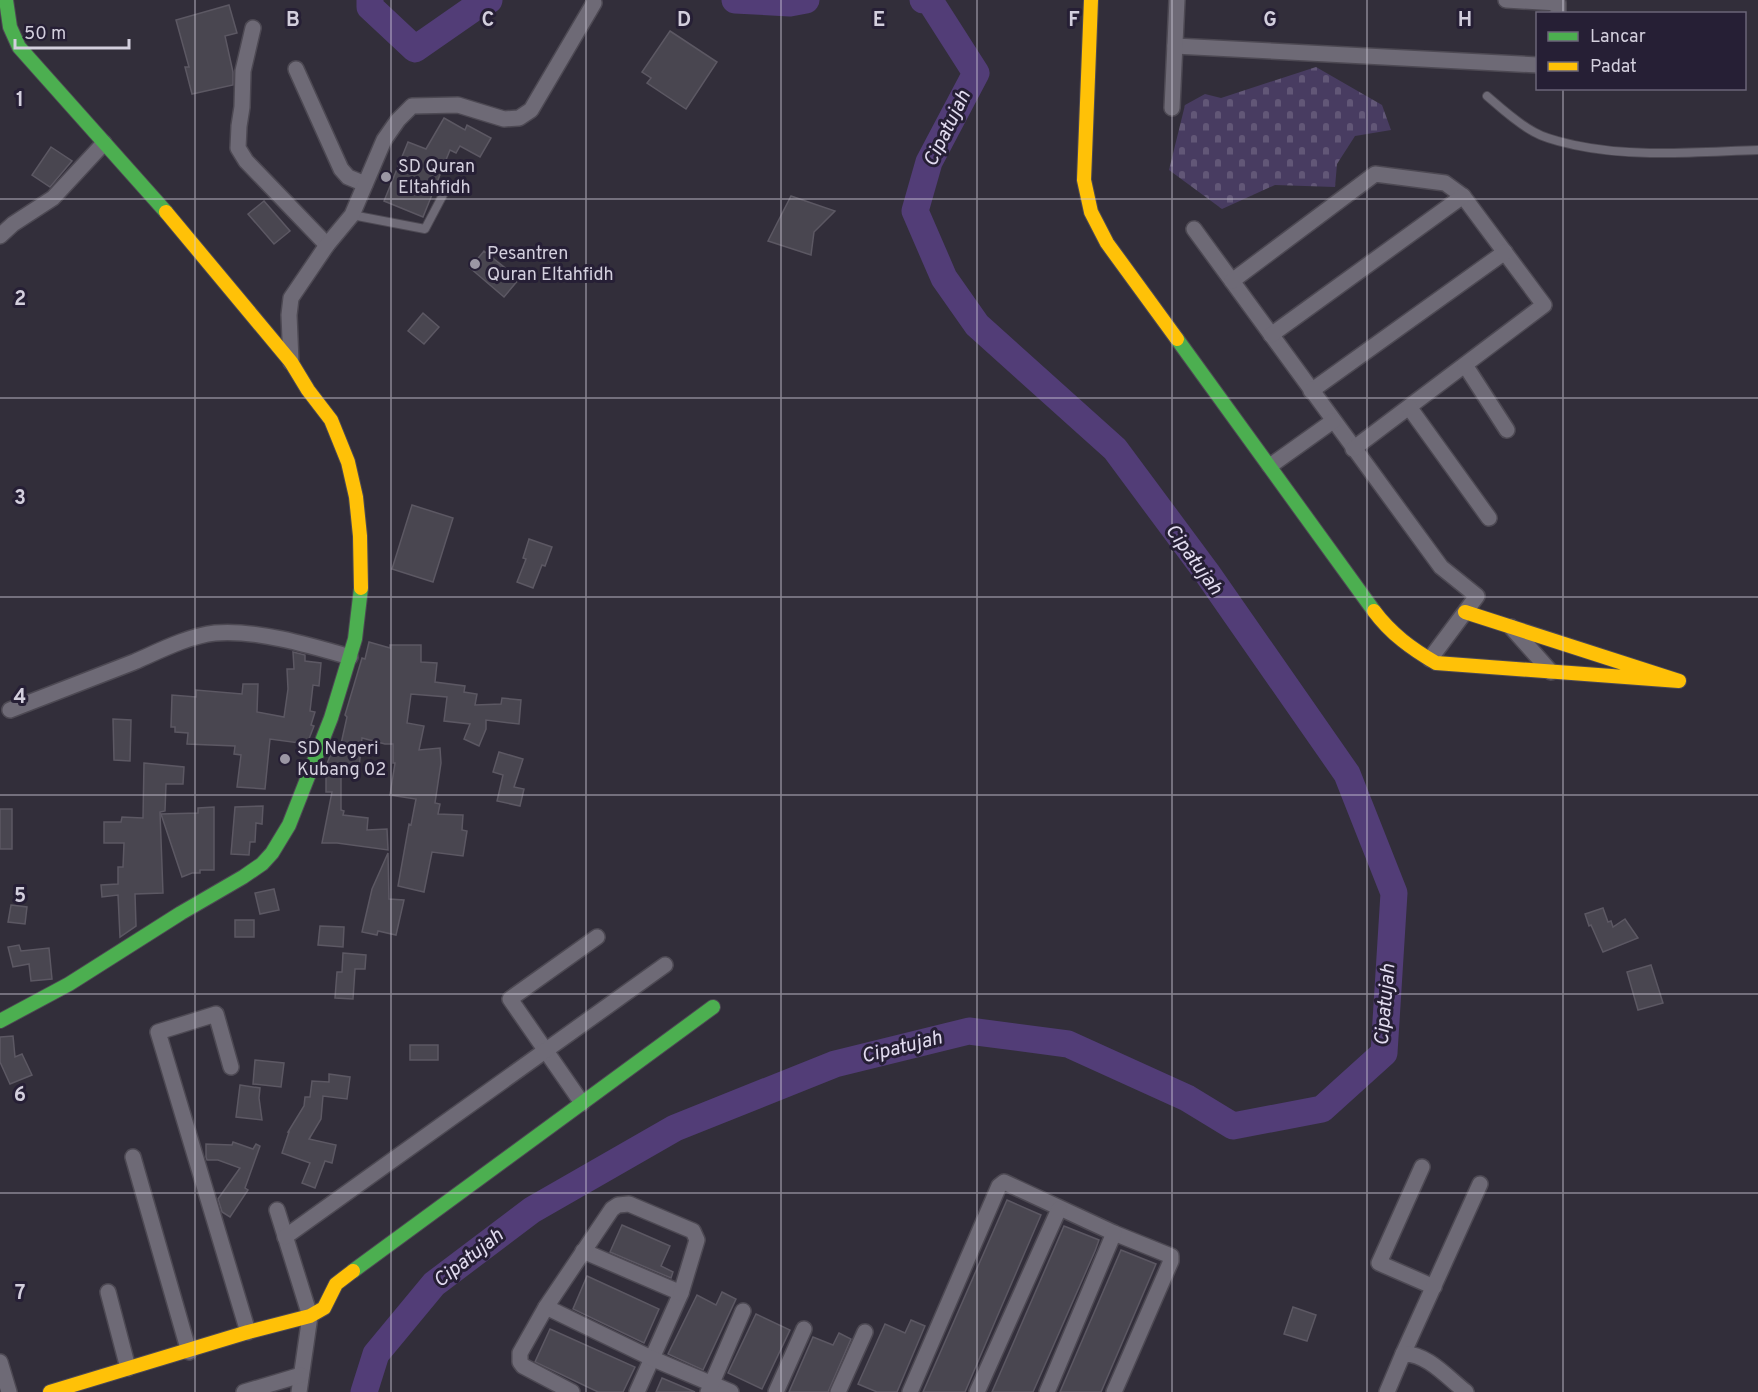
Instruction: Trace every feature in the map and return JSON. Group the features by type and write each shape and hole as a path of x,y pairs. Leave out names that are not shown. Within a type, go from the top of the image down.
{"street":[{"path":"0,1021 69,984 262,864 280,842 289,825 331,718 350,657 359,615 361,588 360,536 356,496 348,462 331,420 308,390 291,362 173,220 19,47 10,27 6,0"},
{"path":"1091,0 1084,180 1091,212 1107,243 1382,622 1406,645 1436,663 1679,681 1465,612"},
{"path":"1172,108 1177,0"},
{"path":"1506,0 1558,3 1558,12"},
{"path":"291,362 289,315 291,298 327,245 352,215 384,140 398,120 412,106 458,105 504,119 519,118 531,110 594,3"},
{"path":"253,28 243,71 238,148 246,161 327,245"},
{"path":"1175,46 1536,65"},
{"path":"296,69 341,169 348,177 365,184"},
{"path":"0,236 13,224 53,198 104,143"},
{"path":"1232,281 1375,174 1445,183 1463,196 1544,306 1353,449"},
{"path":"1271,335 1463,196"},
{"path":"1194,229 1441,567 1477,596 1430,659"},
{"path":"1311,391 1504,252"},
{"path":"1465,365 1507,430"},
{"path":"1408,407 1489,518"},
{"path":"1270,466 1333,421"},
{"path":"1511,627 1551,672"},
{"path":"10,710 180,643 213,633 227,632 265,637 350,657"},
{"path":"582,1103 510,999 597,937"},
{"path":"285,1238 665,965"},
{"path":"50,1392 189,1352 248,1332 310,1316 324,1308 336,1284 713,1007"},
{"path":"231,1067 216,1014 158,1032 248,1332"},
{"path":"133,1157 189,1352"},
{"path":"1422,1167 1379,1263 1434,1287"},
{"path":"910,1392 1000,1183 1004,1182 1114,1233 1169,1254 1171,1258 1113,1392"},
{"path":"1387,1392 1480,1184"},
{"path":"572,1392 523,1366 520,1362 520,1353 546,1307 612,1209 623,1204 629,1204 689,1229 696,1235 697,1240 681,1293 636,1392"},
{"path":"977,1392 1059,1209"},
{"path":"277,1210 310,1316 299,1392"},
{"path":"1047,1392 1114,1233"},
{"path":"583,1251 681,1293"},
{"path":"108,1292 128,1368"},
{"path":"546,1307 710,1388 731,1392"},
{"path":"710,1388 743,1311"},
{"path":"776,1392 804,1329"},
{"path":"838,1392 865,1332"},
{"path":"1403,1354 1420,1358 1434,1366 1466,1392"},
{"path":"0,1362 9,1392"},
{"path":"244,1392 301,1375"}],"lane":[{"path":"1487,96 1515,120 1536,134 1591,148 1624,152 1668,153 1758,150"},
{"path":"352,215 425,229 445,191"}],"green space":[{"path":"1316,67 1382,105 1391,130 1355,136 1337,164 1335,187 1275,185 1222,209 1169,170 1185,105 1205,94 1221,98"}],"building":[{"path":"229,5 237,33 225,36 233,72 233,85 192,94 185,67 189,67 176,20"},
{"path":"670,31 717,62 686,109 647,83 651,78 642,72"},
{"path":"444,118 465,130 467,125 491,138 480,157 460,146 456,153 450,150 423,217 384,201 408,142 426,149"},
{"path":"51,147 72,161 50,187 32,175"},
{"path":"791,196 835,211 814,232 811,255 768,241"},
{"path":"264,201 290,231 274,244 248,214"},
{"path":"484,251 519,279 504,297 470,268"},
{"path":"423,313 439,327 424,344 408,331"},
{"path":"412,505 453,518 433,582 392,569"},
{"path":"529,539 552,547 533,588 517,582 526,559 523,558"},
{"path":"369,642 390,648 390,645 421,645 421,662 437,663 435,682 465,686 464,692 477,694 475,705 501,704 502,698 521,700 519,724 486,720 486,729 479,746 464,739 470,724 444,721 447,697 411,694 407,723 424,726 419,750 440,748 441,763 435,803 440,804 438,814 463,815 462,830 467,831 463,856 432,852 424,892 398,886 416,799 390,795 395,763 393,763 393,744 362,738 359,768 341,766 343,815 368,818 367,830 387,829 388,850 322,843 332,792 326,792 326,766 335,744 341,744 347,717 345,715"},
{"path":"293,652 305,655 305,661 321,663 319,686 313,685 310,711 315,712 311,725 314,726 307,744 270,739 265,789 237,787 241,755 234,754 235,746 187,744 188,733 175,732 175,727 171,727 172,695 196,697 196,690 242,694 243,684 258,684 257,712 284,717 288,689 287,669 294,669"},
{"path":"113,719 131,720 130,761 114,760"},
{"path":"499,752 523,759 514,787 524,789 520,806 497,801 503,775 493,772"},
{"path":"144,763 184,767 183,784 166,784 165,811 160,812 163,893 135,894 136,926 120,937 118,895 102,897 101,885 118,884 118,867 123,867 124,843 104,843 104,822 121,822 122,817 143,818"},
{"path":"263,806 262,824 256,823 255,842 250,842 249,855 231,854 235,807"},
{"path":"214,807 214,870 200,870 200,873 182,877 161,814 198,813 198,808"},
{"path":"0,809 12,809 12,849 0,849"},
{"path":"388,853 389,899 404,900 396,935 378,931 377,935 362,932 372,889"},
{"path":"274,889 279,910 260,914 255,893"},
{"path":"11,905 27,907 25,924 8,922"},
{"path":"1603,908 1608,922 1611,921 1613,927 1625,919 1638,938 1603,952 1585,914"},
{"path":"235,920 254,920 254,937 235,937"},
{"path":"320,926 344,927 343,947 318,945"},
{"path":"19,945 21,951 49,948 52,979 31,981 29,964 13,967 8,947"},
{"path":"343,953 366,955 365,969 355,969 353,999 335,998 337,972 342,972"},
{"path":"1651,965 1663,1003 1638,1010 1627,972"},
{"path":"13,1036 15,1057 22,1054 32,1075 10,1084 0,1062 0,1037"},
{"path":"410,1045 438,1045 438,1060 410,1060"},
{"path":"255,1060 284,1063 281,1087 253,1084"},
{"path":"329,1074 350,1077 347,1099 323,1096 321,1119 309,1139 336,1145 332,1163 325,1161 315,1188 302,1183 310,1163 282,1153 288,1132 304,1106 305,1097 310,1097 312,1081 329,1082"},
{"path":"240,1085 260,1088 262,1120 236,1117"},
{"path":"233,1142 253,1149 256,1144 260,1146 245,1188 248,1190 230,1217 222,1212 218,1199 240,1168 218,1160 207,1160 206,1144 232,1145"},
{"path":"1007,1200 1041,1215 965,1392 923,1392"},
{"path":"622,1225 670,1246 661,1266 673,1272 671,1278 610,1252"},
{"path":"1064,1226 1099,1240 1095,1251 1033,1392 992,1392"},
{"path":"1121,1250 1156,1264 1101,1392 1060,1392"},
{"path":"587,1276 659,1309 644,1343 573,1309"},
{"path":"722,1292 736,1299 703,1370 668,1354 697,1295 716,1305"},
{"path":"1293,1307 1316,1315 1307,1341 1284,1334"},
{"path":"756,1314 790,1330 762,1389 728,1373"},
{"path":"911,1320 925,1326 897,1392 877,1392 858,1384 885,1324 905,1333"},
{"path":"550,1329 635,1367 623,1392 598,1392 535,1362"},
{"path":"839,1333 851,1339 828,1392 789,1392 813,1337 833,1345"},
{"path":"662,1378 695,1392 656,1392"}],"waterway":[{"name":"Cipatujah","path":"370,0 370,7 415,49 489,0"},
{"name":"Cipatujah","path":"735,0 790,3 806,0"},
{"name":"Cipatujah","path":"364,1392 376,1354 434,1284 532,1210 675,1128 835,1064 969,1031 1068,1044 1187,1098 1233,1126 1322,1109 1384,1053 1394,893 1347,774 1207,573 1115,449 977,325 944,278 915,211 929,162 976,73 930,1 923,0"}],"traffic: fast":[{"path":"6,0 10,27 19,47 166,212"},
{"path":"1177,339 1374,611"},
{"path":"0,1021 69,984 181,913 243,877 262,864 272,853 289,825 331,718 355,639 361,588"},
{"path":"353,1271 713,1007"}],"traffic: slow":[{"path":"1091,0 1084,180 1091,212 1107,243 1177,339"},
{"path":"166,212 291,362 308,390 331,420 348,462 356,497 360,536 361,588"},
{"path":"1374,611 1402,640 1436,663 1679,681 1465,612"},
{"path":"50,1392 248,1332 310,1316 324,1308 336,1284 353,1271"}],"place":[{"name":"SD Quran Eltahfidh","path":"386,177"},
{"name":"Pesantren Quran Eltahfidh","path":"475,264"},
{"name":"SD Negeri Kubang 02","path":"285,759"}]}
